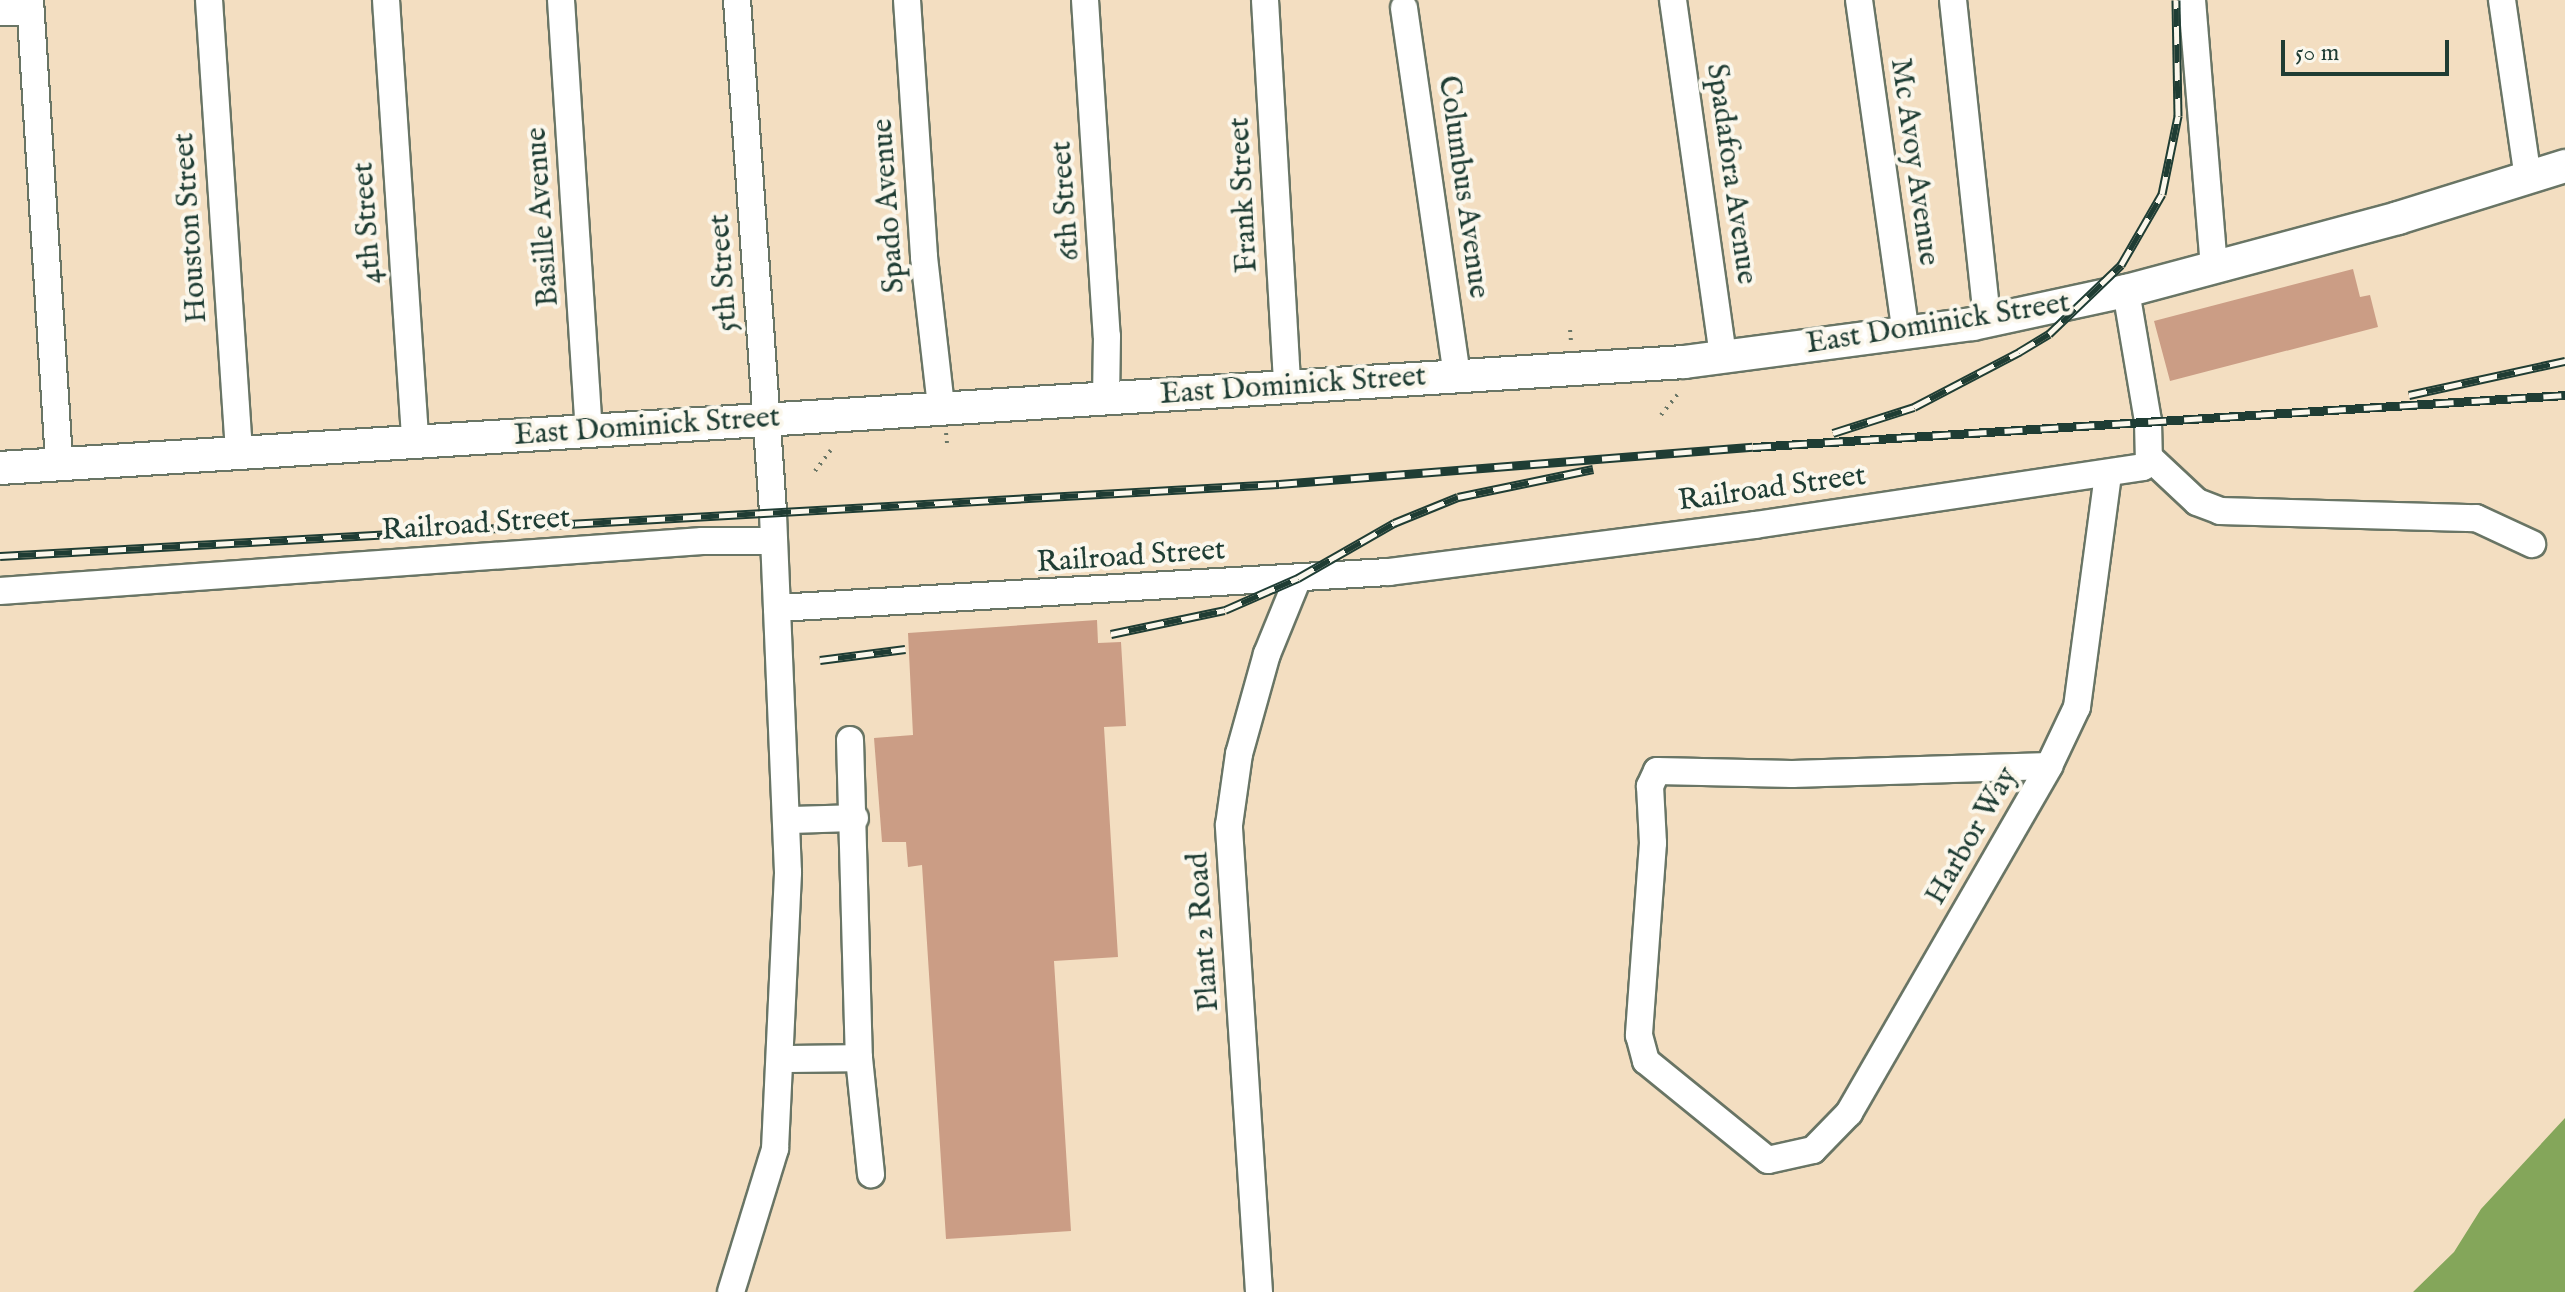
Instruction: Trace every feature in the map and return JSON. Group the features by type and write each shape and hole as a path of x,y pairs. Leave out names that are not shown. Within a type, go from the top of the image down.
{"main road":[{"name":"East Dominick Street","path":"0,468 1723,357 1987,320 2126,291 2565,166"}],"street":[{"name":"Houston Street","path":"209,0 239,453"},
{"name":"4th Street","path":"386,0 415,442"},
{"name":"Basille Avenue","path":"561,0 589,430"},
{"name":"5th Street","path":"737,0 774,541"},
{"name":"Spado Avenue","path":"907,0 924,257 941,407"},
{"name":"6th Street","path":"1085,0 1107,336 1106,397"},
{"name":"Frank Street","path":"1265,0 1287,386"},
{"name":"Spadafora Avenue","path":"1673,0 1723,357"},
{"name":"Mc Avoy Avenue","path":"1859,0 1906,333"},
{"path":"1953,0 1987,320"},
{"path":"2192,0 2214,268"},
{"path":"2502,0 2528,178"},
{"path":"0,12 31,6 59,464"},
{"name":"Columbus Avenue","path":"1404,8 1457,376"},
{"path":"2126,291 2150,458 2197,502 2220,511 2476,518 2532,544"},
{"name":"Railroad Street","path":"777,608 1298,578 1420,568 2108,474 2143,467 2150,458"},
{"name":"Harbor Way","path":"2049,766 1792,774 1665,771 1653,776 1653,843 1639,1035 1646,1061 1674,1089 1768,1160 1813,1150 1849,1113 2049,766 2077,707 2108,474"},
{"name":"Railroad Street","path":"0,591 702,541 774,541"},
{"path":"731,1292 775,1149 788,820 774,541"},
{"name":"Plant 2 Road","path":"1259,1292 1229,825 1239,754 1267,654 1298,578"},
{"path":"850,740 855,818 859,1058 871,1174"},
{"path":"788,820 855,818"},
{"path":"780,1059 859,1058"}],"path":[{"path":"1570,330 1571,342"},
{"path":"1661,415 1677,395"},
{"path":"815,471 831,450"}],"green space":[{"path":"2565,1118 2565,1292 2413,1292 2454,1252 2481,1209"}],"building":[{"path":"2353,269 2360,297 2370,295 2378,327 2170,381 2154,321"},
{"path":"1097,620 1098,643 1121,642 1126,726 1104,727 1118,957 1054,961 1071,1231 946,1239 922,865 908,867 906,842 882,842 874,738 913,735 908,633"}],"railway":[{"path":"1833,433 1914,407 2019,352 2049,334 2121,265 2162,194 2178,116 2176,0"},
{"path":"2409,395 2565,361"},
{"path":"0,556 1279,484 1753,447 2565,395"},
{"path":"1111,634 1225,610 1298,578 1394,523 1458,497 1593,469"},
{"path":"820,660 905,649"}]}
